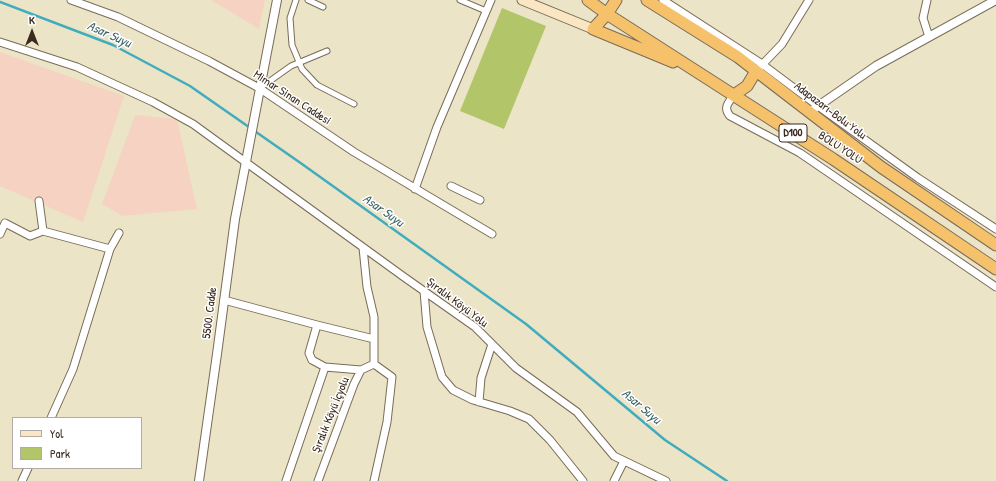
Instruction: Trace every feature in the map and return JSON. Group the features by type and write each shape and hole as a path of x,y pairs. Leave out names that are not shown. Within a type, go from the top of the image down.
{"highway":[{"name":"BOLU YOLU","path":"588,0 607,14 834,159 996,269"},
{"path":"616,0 607,14 593,29 700,73"},
{"name":"Adapazarı-Bolu Yolu","path":"647,0 738,58 759,68 814,109 882,167 996,245"},
{"path":"734,95 747,86 759,68"}],"main road":[{"path":"522,0 593,29"}],"street":[{"name":"Mimar Sinan Caddesi","path":"71,0 118,17 209,61 259,88 354,152 492,234"},
{"path":"259,88 277,0"},
{"path":"296,0 290,18 292,45 302,69 317,85 354,104"},
{"path":"308,0 323,7"},
{"path":"460,0 486,11"},
{"path":"415,189 437,127 491,0"},
{"path":"663,0 759,68 782,44 809,0"},
{"path":"927,0 923,18 929,37"},
{"path":"996,0 876,66 814,109 996,229"},
{"name":"Şıralık Köyü Yolu","path":"0,42 77,66 153,102 193,124 363,248 475,327 516,368 577,412 614,456 666,481"},
{"path":"259,88 291,66 327,51"},
{"name":"5500. Cadde","path":"199,481 235,219 259,88"},
{"path":"734,95 726,106 727,112 730,116 800,153 996,287"},
{"path":"451,186 480,200"},
{"path":"39,201 43,232"},
{"path":"0,234 5,223 30,236 43,232 110,249"},
{"path":"51,417 73,369 110,249 119,233"},
{"path":"363,248 367,287 374,317 374,364 392,377 387,422 374,481"},
{"path":"424,291 427,327 442,377 453,390 472,400 510,411 529,419 550,440 583,481"},
{"path":"224,300 374,339"},
{"path":"317,325 309,353 312,360 325,366 361,370"},
{"path":"479,402 481,378 492,344"},
{"name":"Şıralık Köyü İçyolu","path":"318,481 354,384 361,370 374,364"},
{"path":"286,481 325,366"},
{"path":"614,481 624,461"},
{"path":"22,481 28,469"}],"shaded area":[{"path":"211,0 265,0 259,29"},
{"path":"0,52 124,96 83,222 0,186"},
{"path":"135,115 177,119 197,209 122,216 102,204"}],"green space":[{"path":"502,8 546,26 504,129 460,111"}],"waterway":[{"name":"Asar Suyu","path":"0,2 113,45 190,86 526,324 665,440 727,481"}]}
